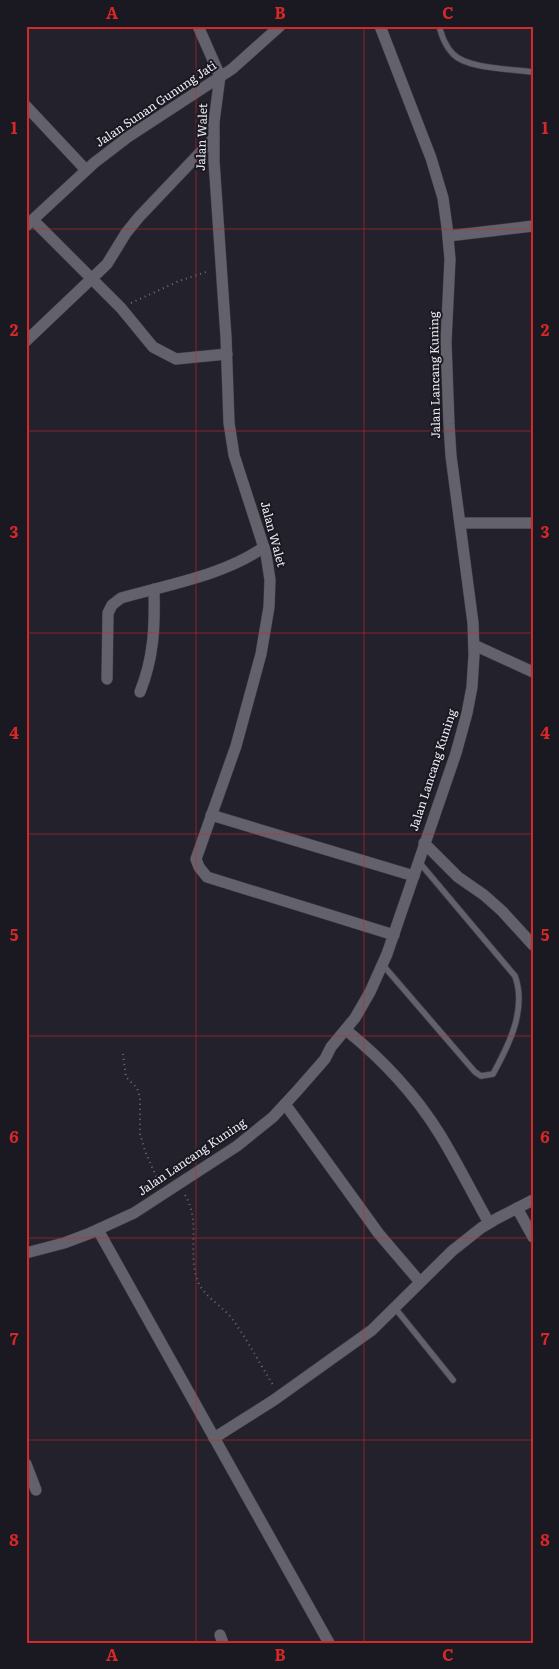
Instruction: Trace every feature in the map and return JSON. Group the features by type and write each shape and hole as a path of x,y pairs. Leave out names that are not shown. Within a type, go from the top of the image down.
{"street":[{"path":"198,26 220,76"},
{"name":"Jalan Sunan Gunung Jati","path":"29,223 86,170 128,136 232,69 280,26"},
{"name":"Jalan Lancang Kuning","path":"27,1251 64,1243 98,1230 134,1212 178,1185 237,1146 273,1117 325,1059 331,1047 346,1030 370,992 382,964 394,935 456,753 472,687 474,645 473,623 451,456 446,342 450,259 448,236 442,198 430,158 380,26"},
{"name":"Jalan Walet","path":"220,76 214,122 214,138 216,205 222,269 230,422 234,455 264,547 270,580 269,607 262,654 236,746 196,859 198,867 208,877 394,935"},
{"path":"26,106 86,170"},
{"path":"26,341 107,264 126,233 139,217 214,138"},
{"path":"29,223 92,279 121,308 152,347 176,359 227,354"},
{"path":"448,236 533,226"},
{"path":"460,523 533,523"},
{"path":"107,679 108,613 112,605 121,598 232,565 264,547"},
{"path":"140,692 148,672 152,652 154,589"},
{"path":"474,645 533,672"},
{"path":"211,815 414,876"},
{"path":"424,843 458,877 484,895 502,911 533,945"},
{"path":"346,1030 369,1049 418,1102 439,1133 490,1223"},
{"path":"285,1104 379,1234 420,1282"},
{"path":"214,1438 279,1396 372,1330 452,1251 490,1223 533,1200"},
{"path":"517,1208 533,1237"},
{"path":"98,1230 329,1643"},
{"path":"26,1464 36,1490"}],"lane":[{"path":"438,26 444,42 454,55 466,62 533,72"},
{"path":"382,964 475,1072 481,1076 494,1074 510,1044 520,1002 515,976 418,861"},
{"path":"395,1308 452,1380"}],"path":[{"path":"121,308 179,280 196,274 222,269"},
{"path":"123,1054 126,1077 136,1088 140,1097 140,1134 142,1143 164,1194"},
{"path":"178,1185 190,1202 193,1212 194,1256 199,1283 204,1291 233,1320 279,1396"}]}
